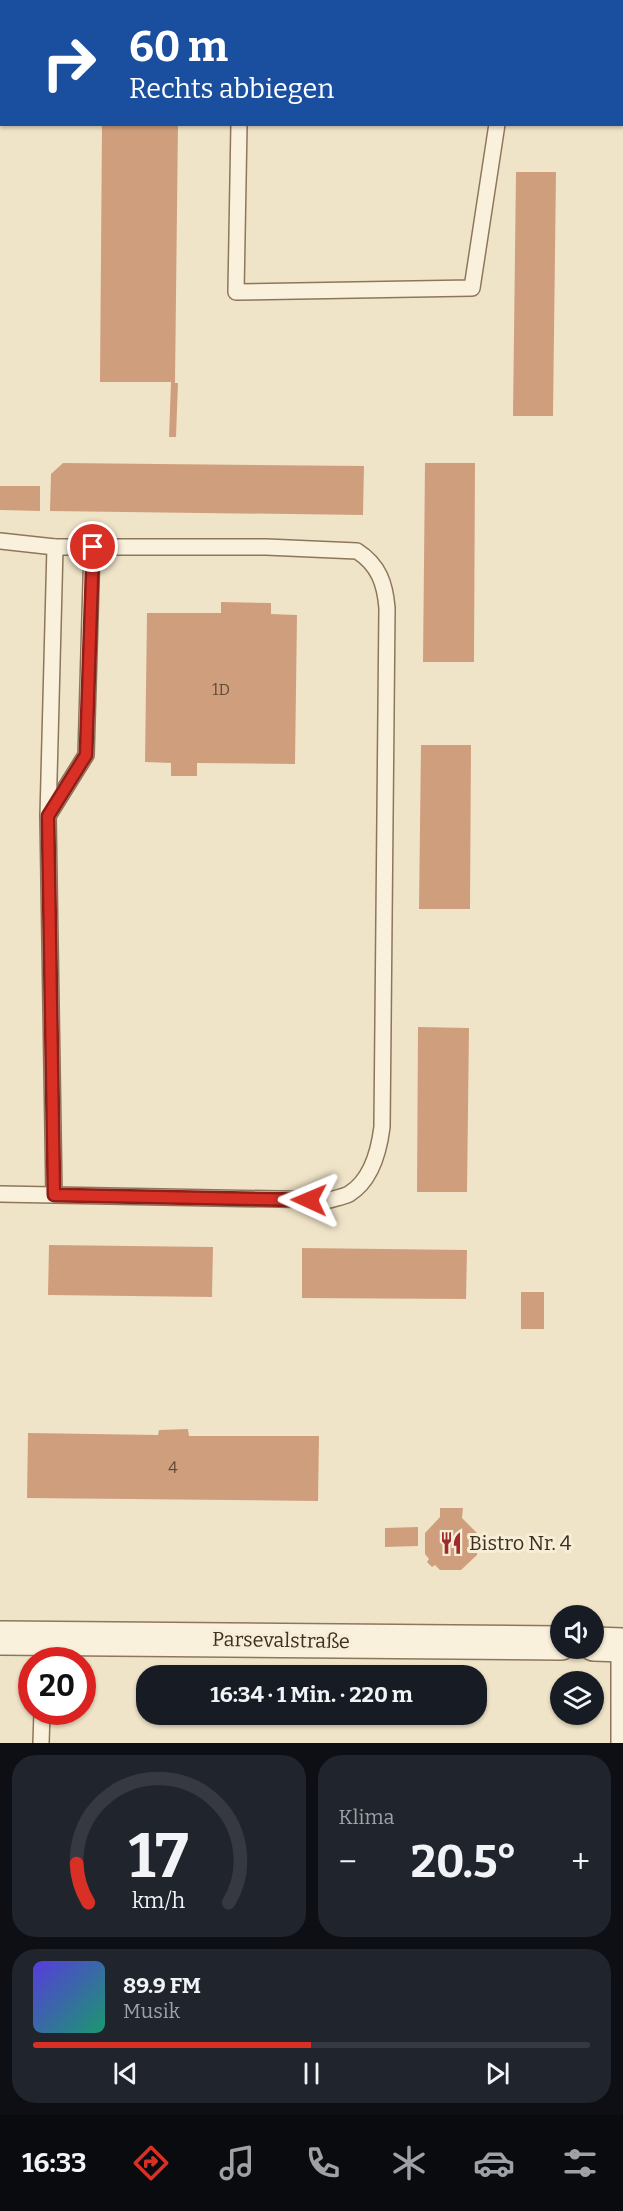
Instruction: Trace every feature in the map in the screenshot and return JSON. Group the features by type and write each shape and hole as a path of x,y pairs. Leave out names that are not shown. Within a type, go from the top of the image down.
{"street":[{"name":"Parsevalstraße","path":"0,1638 34,1647"},
{"name":"Parsevalstraße","path":"96,1648 550,1643"}],"lane":[{"path":"239,126 236,292 472,288 497,126"},
{"path":"0,541 55,547 266,547 357,551 378,570 385,587 387,608 382,1126 379,1152 361,1184 349,1194 330,1200 0,1194"},
{"path":"54,1195 48,816 55,547"},
{"path":"48,816 86,755 93,547"},
{"path":"612,1644 619,1743"},
{"path":"41,1743 42,1725"}],"building":[{"path":"102,126 178,126 176,437 169,437 171,382 100,382"},
{"path":"516,172 556,172 553,416 513,416"},
{"path":"63,463 364,466 363,515 50,511 51,474"},
{"path":"425,463 475,463 474,662 423,662"},
{"path":"0,486 40,486 40,511 0,510"},
{"path":"221,602 271,603 271,614 297,615 295,764 197,763 197,776 171,776 171,763 145,762 147,613 221,613"},
{"path":"421,745 471,745 470,909 419,909"},
{"path":"418,1027 469,1028 467,1192 417,1192"},
{"path":"49,1245 213,1247 212,1297 48,1295"},
{"path":"302,1248 467,1250 466,1299 302,1298"},
{"path":"521,1292 544,1292 544,1329 521,1329"},
{"path":"188,1429 189,1436 319,1436 318,1501 27,1498 28,1433 158,1435 159,1430"},
{"name":"Bistro Nr. 4","path":"440,1508 463,1508 462,1518 477,1533 477,1555 461,1570 440,1570 427,1562 429,1559 425,1554 425,1533 440,1517"},
{"path":"418,1527 418,1546 385,1547 385,1528"}],"place":[{"name":"Bistro Nr. 4","path":"451,1543"}],"route":[{"path":"93,547 86,755 48,816 54,1195 309,1200"}]}
